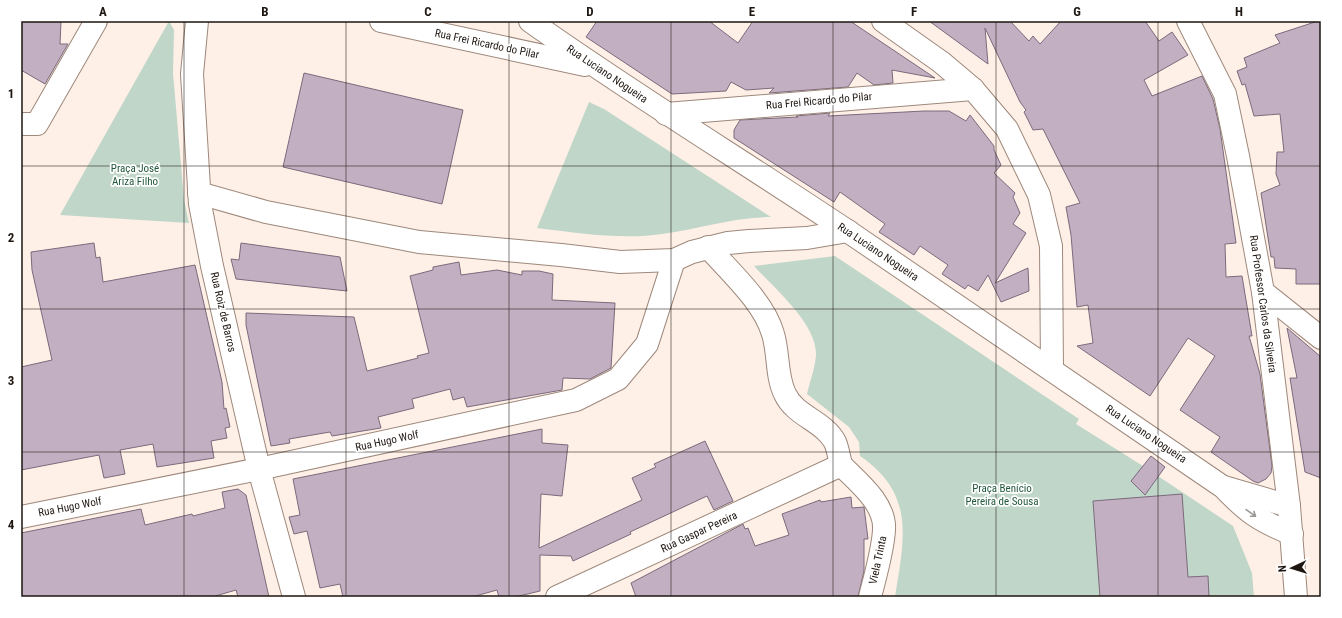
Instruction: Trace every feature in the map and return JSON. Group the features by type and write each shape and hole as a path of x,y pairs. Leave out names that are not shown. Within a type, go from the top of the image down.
{"street":[{"path":"29,124 96,21"},
{"name":"Rua Roiz de Barros","path":"197,21 192,74 199,193 212,266 259,469 294,597"},
{"name":"Rua Frei Ricardo do Pilar","path":"381,21 594,66"},
{"name":"Rua Luciano Nogueira","path":"530,21 666,114 848,231 1052,370 1223,487 1244,508 1265,523 1292,534"},
{"path":"883,21 941,62 973,89 1007,129 1039,195 1051,246 1052,370"},
{"name":"Rua Professor Carlos da Silveira","path":"1188,21 1225,94 1238,156 1263,292 1289,506 1296,597"},
{"name":"Rua Frei Ricardo do Pilar","path":"666,114 973,89"},
{"path":"199,193 266,212 420,242 620,262 674,260 708,247 749,240 807,238 848,231"},
{"path":"708,247 757,303 767,318 777,348 780,379 784,393 792,405 827,432 834,441 841,465"},
{"name":"Rua Hugo Wolf","path":"21,517 259,469 576,400 618,379 647,344 674,260"},
{"path":"1263,292 1321,338"},
{"name":"Rua Gaspar Pereira","path":"557,597 841,465"},
{"name":"Viela Trinta","path":"841,465 869,494 881,513 884,530 870,597"},
{"name":"Rua Luciano Nogueira","path":"1223,487 1289,506"}],"green space":[{"name":"Praça José Ariza Filho","path":"169,21 174,30 173,73 184,200 189,223 60,215"},
{"path":"589,102 604,109 771,217 743,219 647,236 600,235 537,228"},
{"name":"Praça Benício Pereira de Sousa","path":"835,256 1079,419 1076,424 1143,466 1233,526 1252,573 1254,597 895,597 903,537 902,519 898,502 890,486 878,471 860,456 859,442 849,427 807,394 814,370 816,355 814,343 802,318 754,266"}],"building":[{"path":"21,21 61,21 60,44 68,44 45,84 21,70"},
{"path":"597,21 709,21 738,43 753,21 850,21 935,78 892,70 893,83 874,85 857,73 848,87 769,93 774,88 746,90 731,82 726,91 672,94 586,37"},
{"path":"929,21 1010,21 1029,41 1033,36 1040,44 1061,21 1145,21 1159,41 1172,32 1188,55 1144,80 1152,96 1202,76 1213,99 1220,129 1236,243 1225,244 1226,277 1242,276 1252,336 1249,336 1260,374 1272,466 1271,473 1266,479 1258,483 1253,481 1211,452 1220,437 1180,410 1215,356 1188,338 1150,396 1077,346 1093,343 1088,305 1077,307 1071,235 1066,207 1080,203 1043,129 1033,130 1024,112 1026,110 1020,102 985,28 988,64"},
{"path":"1321,21 1321,284 1296,284 1296,269 1275,268 1274,257 1271,257 1261,193 1280,185 1276,174 1277,152 1284,152 1280,114 1254,116 1245,84 1242,85 1237,71 1247,67 1244,58 1280,43 1275,35"},
{"path":"304,73 463,110 442,204 283,167"},
{"path":"949,111 966,121 970,115 994,146 994,150 1001,165 994,173 1015,193 1013,197 1020,213 1013,224 1026,233 995,283 1028,268 1029,291 1001,302 988,275 978,291 968,285 965,289 942,274 948,265 920,246 914,255 879,232 885,224 840,192 834,202 734,138 734,130 740,120 798,117 796,116 830,113 828,116"},
{"path":"94,243 96,258 100,257 103,282 195,265 222,382 224,409 226,408 230,427 225,428 227,438 211,441 214,458 157,467 153,444 120,450 125,474 104,478 99,455 21,470 21,367 52,360 32,270 31,252"},
{"path":"241,243 340,257 347,291 236,279 231,259 239,260"},
{"path":"459,262 461,275 497,270 522,275 522,271 539,271 553,274 552,300 615,303 611,368 590,379 563,378 562,390 467,407 464,397 453,400 450,389 412,399 414,408 378,417 381,428 332,436 330,432 289,439 290,443 271,446 246,325 246,313 354,317 367,371 418,358 417,356 429,353 410,276 433,270 433,267"},
{"path":"1287,328 1321,357 1321,478 1305,472 1290,378 1297,378"},
{"path":"542,429 542,443 568,445 562,496 541,494 539,548 642,500 632,478 656,467 654,464 705,441 733,501 714,510 707,496 630,532 631,534 573,561 571,556 540,555 540,591 515,597 499,597 497,590 472,597 343,597 340,584 320,588 307,531 294,534 289,517 300,515 293,479"},
{"path":"1151,456 1165,467 1145,495 1131,481"},
{"path":"238,489 246,495 269,597 238,597 236,590 212,597 21,597 21,533 141,509 145,525 192,514 193,516 225,508 222,492"},
{"path":"1182,494 1188,577 1208,576 1209,597 1100,597 1093,501"},
{"path":"851,497 852,508 864,507 868,539 864,539 864,571 858,597 636,597 631,583 743,524 745,529 748,528 755,546 789,535 782,514 820,500 821,502"}]}
